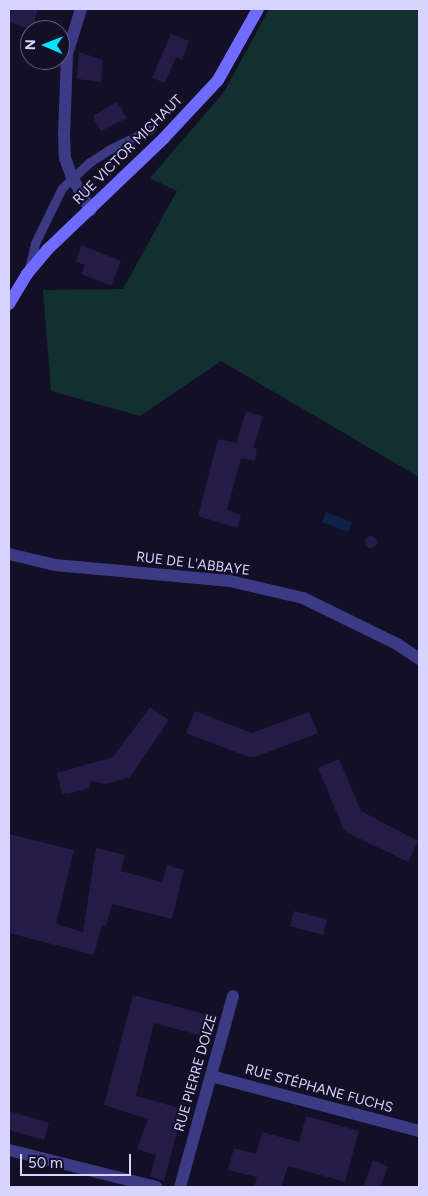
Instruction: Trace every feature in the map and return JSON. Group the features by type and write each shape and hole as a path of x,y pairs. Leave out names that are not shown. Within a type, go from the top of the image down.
{"street":[{"path":"81,9 67,54 65,77 66,158 72,177 90,210"},
{"name":"RUE VICTOR MICHAUT","path":"9,304 27,274 48,249 164,138 218,80 258,9"},
{"name":"RUE DE L'ABBAYE","path":"9,554 55,565 230,581 303,598 397,644 419,660"},
{"name":"RUE PIERRE DOIZE","path":"180,1187 233,996"},
{"name":"RUE STÉPHANE FUCHS","path":"211,1076 419,1131"},
{"path":"9,1150 156,1187"}],"lane":[{"path":"27,274 35,243 62,188 72,177 110,149 151,129"}],"green space":[{"path":"269,9 419,9 419,477 221,361 140,416 51,391 43,290 123,289 177,191 150,178 224,92"}],"water":[{"path":"326,512 352,522 348,532 322,522"}],"building":[{"path":"9,9 38,9 35,20 20,20 20,26 9,22"},
{"path":"171,34 189,41 182,60 176,57 165,83 152,78"},
{"path":"79,52 103,60 101,82 77,79"},
{"path":"117,102 127,118 101,131 94,120 94,115"},
{"path":"81,245 121,261 111,286 81,274 85,265 76,262"},
{"path":"246,411 263,417 253,448 257,449 255,461 241,458 227,510 241,515 237,528 198,516 218,439 236,443"},
{"path":"373,536 376,537 376,547 369,548 366,547 365,540 366,537"},
{"path":"150,707 169,720 130,777 106,784 91,781 89,788 68,794 62,793 57,773 113,757"},
{"path":"195,711 252,733 309,712 318,733 255,757 249,757 186,733"},
{"path":"339,759 361,811 418,841 408,862 348,833 343,828 318,768"},
{"path":"9,834 74,850 56,924 83,932 96,848 125,855 121,871 162,882 167,865 184,870 172,919 112,904 106,926 102,925 94,955 9,933"},
{"path":"294,911 327,919 323,935 290,927"},
{"path":"133,995 209,1015 203,1036 154,1023 136,1096 183,1109 164,1181 150,1176 156,1155 137,1149 148,1119 104,1105"},
{"path":"9,1111 49,1123 44,1140 9,1130"},
{"path":"306,1116 359,1131 345,1182 288,1166 281,1187 254,1187 257,1177 228,1170 234,1148 256,1154 262,1132 299,1142"},
{"path":"373,1160 388,1167 380,1187 363,1187"}]}
